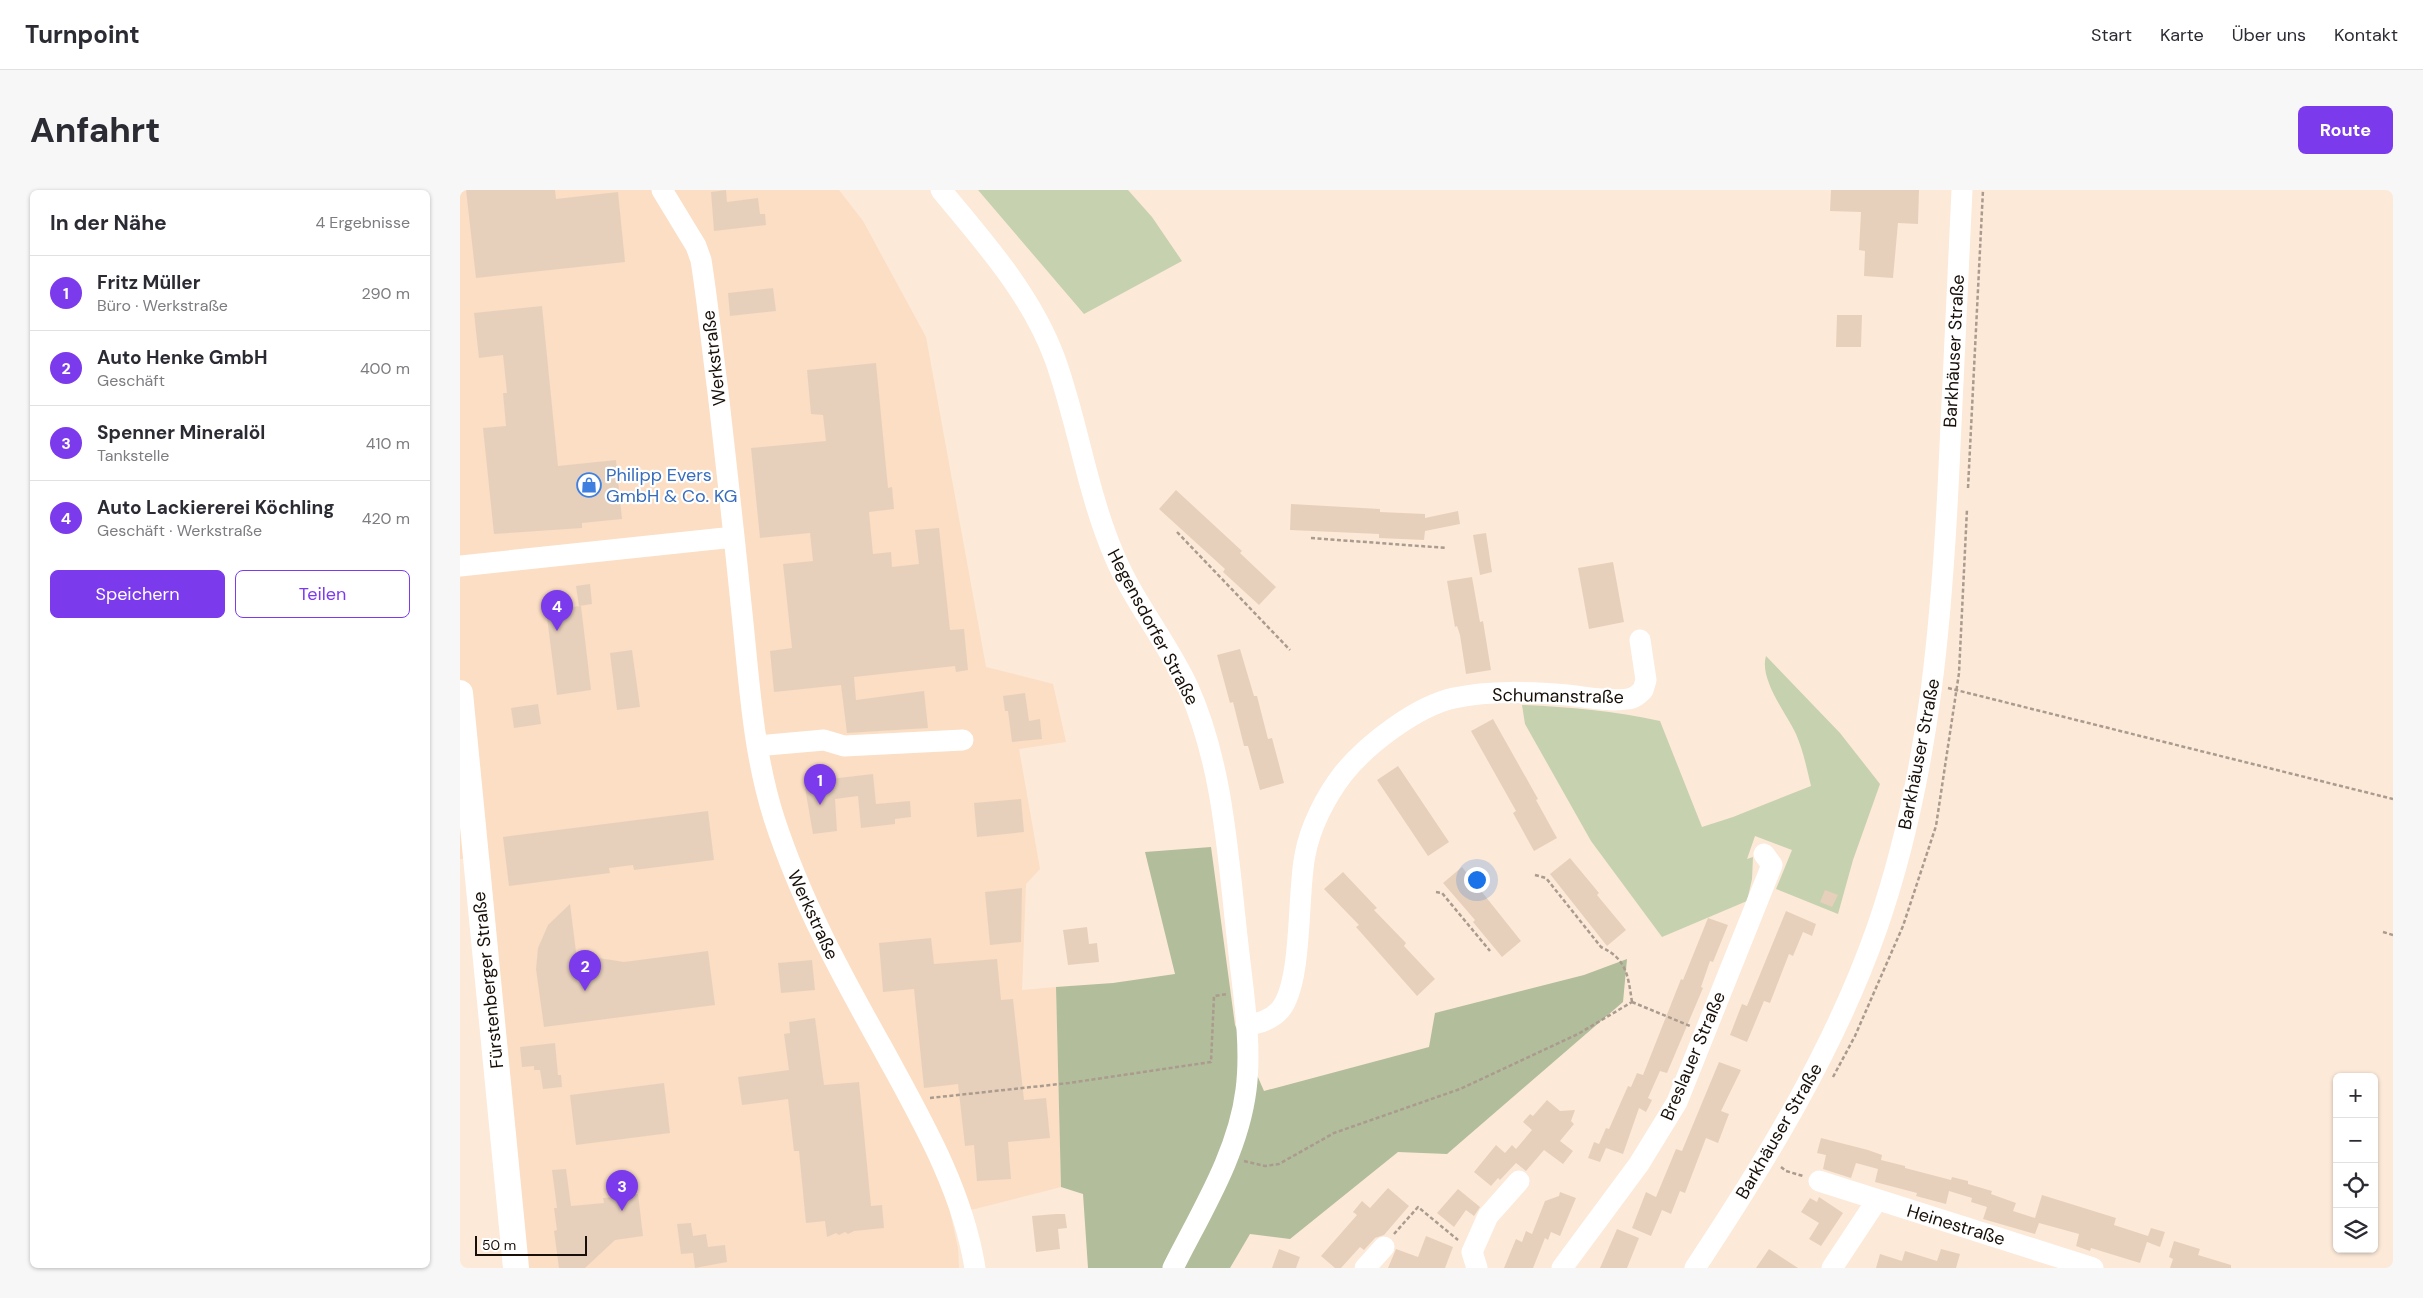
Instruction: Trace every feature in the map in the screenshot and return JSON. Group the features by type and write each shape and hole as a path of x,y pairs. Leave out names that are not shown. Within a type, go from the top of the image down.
{"main road":[{"name":"Fürstenberger Straße","path":"460,693 464,770 516,1268"}],"street":[{"name":"Werkstraße","path":"662,190 696,246 701,260 757,746 762,775 774,817 807,907 830,953 911,1100 952,1184 965,1223 975,1268"},
{"name":"Hegensdorfer Straße","path":"941,190 1018,287 1040,325 1055,359 1100,521 1115,558 1188,686 1202,723 1223,814 1247,1026 1246,1089 1238,1126 1228,1154 1173,1268"},
{"name":"Barkhäuser Straße","path":"1701,1266 1775,1144 1831,1038 1859,973 1894,873 1916,790 1933,686 1944,582 1962,190"},
{"path":"460,566 734,537"},
{"name":"Schumanstraße","path":"1247,1026 1264,1022 1280,1010 1290,993 1295,967 1300,887 1305,853 1320,812 1343,774 1368,748 1400,724 1445,700 1456,697 1500,693 1629,699 1643,690 1646,680 1640,640"},
{"path":"757,746 824,740 844,746 963,740"},
{"name":"Breslauer Straße","path":"1562,1268 1660,1131 1677,1102 1772,865 1764,854"},
{"path":"1474,1260 1488,1216 1519,1180"},
{"name":"Heinestraße","path":"1819,1181 2093,1268"},
{"path":"1832,1268 1876,1200"},
{"path":"1365,1268 1384,1246"}],"path":[{"path":"1177,532 1290,650"},
{"path":"1311,538 1447,548"},
{"path":"1933,686 1958,689 2393,799"},
{"path":"1535,875 1546,878 1601,946 1619,958 1627,974 1632,1002"},
{"path":"1436,892 1442,893 1490,951"},
{"path":"2383,932 2393,935"},
{"path":"911,1100 1069,1083 1211,1062 1214,996"},
{"path":"1632,1002 1706,1032"},
{"path":"1228,1154 1255,1165 1271,1166 1279,1164 1334,1133 1431,1101 1551,1048 1601,1022 1632,1002"},
{"path":"1776,1163 1786,1171 1819,1181"},
{"path":"1384,1246 1418,1208 1474,1260"}],"shaded area":[{"path":"460,190 839,190 863,221 926,337 986,667 1053,684 1066,742 1019,749 1040,869 1026,884 1022,990 1056,987 1061,1187 975,1209 950,1212 958,1248 959,1268 526,1268 489,856 460,859"}],"green space":[{"path":"978,190 1128,190 1152,217 1182,261 1084,314"},
{"path":"1766,656 1840,733 1880,784 1853,860 1838,914 1776,889 1792,850 1755,836 1747,859 1753,857 1752,879 1747,901 1662,937 1591,841 1525,724 1522,705 1591,710 1660,721 1702,827 1733,817 1811,786 1796,734 1766,675"},
{"path":"1211,847 1235,1025 1264,1091 1429,1047 1435,1013 1584,975 1627,959 1623,1002 1447,1154 1398,1152 1290,1239 1250,1234 1230,1268 1088,1268 1083,1194 1061,1187 1056,987 1113,983 1175,974 1145,852"}],"building":[{"path":"466,190 555,190 556,199 618,192 625,262 476,278"},
{"path":"726,190 727,202 758,198 760,214 765,214 766,225 714,231 711,192"},
{"path":"1831,190 1919,190 1918,224 1898,223 1893,278 1864,276 1865,251 1859,250 1861,212 1830,211"},
{"path":"773,288 776,311 730,316 728,293"},
{"path":"542,306 558,466 616,460 622,519 582,523 582,528 494,534 483,428 506,426 503,393 507,393 503,355 479,358 474,313"},
{"path":"1837,315 1862,315 1861,347 1836,347"},
{"path":"876,363 888,488 892,487 894,509 869,512 873,554 891,552 892,567 919,564 915,530 939,528 950,630 964,629 968,670 956,672 955,666 854,677 856,700 924,691 928,728 847,733 841,685 774,692 770,651 792,648 783,564 813,561 810,533 760,538 751,448 826,441 823,415 811,414 807,370"},
{"path":"1176,490 1242,551 1240,553 1276,587 1259,605 1223,572 1225,569 1159,509"},
{"path":"1291,504 1380,509 1380,512 1425,514 1425,518 1458,511 1460,524 1425,531 1424,540 1379,538 1379,534 1290,530"},
{"path":"1486,533 1492,572 1480,575 1473,535"},
{"path":"1613,562 1624,622 1589,629 1578,568"},
{"path":"1472,577 1480,622 1483,621 1491,670 1466,674 1460,635 1457,626 1455,627 1447,581"},
{"path":"590,584 592,604 579,606 576,586"},
{"path":"581,606 591,690 557,695 546,610"},
{"path":"1240,649 1254,696 1257,696 1268,739 1272,738 1284,783 1260,790 1248,746 1244,746 1233,702 1230,703 1217,655"},
{"path":"632,650 640,707 617,710 610,653"},
{"path":"1025,693 1029,721 1040,719 1042,739 1012,742 1008,711 1005,711 1003,696"},
{"path":"538,704 541,724 514,728 511,708"},
{"path":"1493,719 1538,799 1536,800 1557,838 1534,851 1513,813 1516,811 1471,731"},
{"path":"1398,766 1449,842 1428,856 1377,780"},
{"path":"873,774 876,804 910,801 911,817 895,819 895,824 861,828 858,796 835,799 837,831 813,834 804,782"},
{"path":"1021,799 1024,832 977,837 974,803"},
{"path":"708,811 714,860 634,870 633,865 609,868 610,873 509,886 503,837"},
{"path":"1570,858 1626,930 1607,946 1550,874"},
{"path":"1462,867 1521,941 1502,957 1473,922 1475,920 1443,883"},
{"path":"1343,872 1377,908 1374,910 1406,943 1404,946 1435,979 1417,996 1356,927 1359,925 1324,889"},
{"path":"1022,888 1021,942 990,945 985,892"},
{"path":"1825,890 1838,895 1832,907 1820,902"},
{"path":"570,904 577,960 599,958 624,962 708,951 715,1005 544,1027 536,969 538,948 548,925"},
{"path":"1786,911 1816,924 1812,936 1803,932 1793,956 1789,954 1770,1003 1764,1001 1747,1042 1730,1035 1742,1004 1747,1006"},
{"path":"1708,918 1728,925 1713,962 1710,961 1701,987 1703,988 1667,1073 1660,1071 1648,1098 1652,1100 1646,1112 1639,1108 1623,1154 1606,1148 1600,1162 1588,1158 1594,1142 1599,1144 1606,1128 1609,1129 1628,1086 1631,1087 1637,1073 1643,1075 1681,979 1683,980"},
{"path":"1087,927 1089,944 1097,943 1099,962 1068,965 1063,930"},
{"path":"931,938 934,964 997,959 1001,1000 1013,999 1024,1100 1046,1098 1050,1138 1008,1142 1011,1179 977,1181 974,1145 965,1146 958,1084 924,1088 914,989 883,992 879,943"},
{"path":"812,960 815,990 781,993 778,963"},
{"path":"815,1018 824,1085 859,1082 871,1206 882,1205 884,1228 854,1231 848,1234 845,1232 839,1235 836,1233 827,1237 825,1221 806,1223 799,1151 794,1151 788,1099 742,1105 738,1077 789,1070 784,1034 790,1033 789,1022"},
{"path":"555,1043 558,1075 561,1075 562,1087 543,1089 540,1070 534,1070 534,1066 522,1067 520,1047"},
{"path":"1719,1062 1741,1070 1721,1111 1729,1114 1718,1143 1706,1138 1685,1193 1680,1191 1671,1214 1662,1210 1651,1236 1632,1228 1646,1192 1656,1197 1676,1149 1682,1151"},
{"path":"664,1083 670,1133 576,1145 570,1095"},
{"path":"1547,1100 1560,1111 1575,1110 1571,1121 1574,1124 1560,1141 1573,1151 1563,1164 1544,1150 1526,1171 1516,1163 1500,1180 1498,1178 1491,1186 1474,1172 1496,1145 1505,1153 1512,1145 1516,1149 1532,1130 1523,1122 1530,1114 1533,1116"},
{"path":"1821,1138 1882,1155 1881,1160 1905,1166 1905,1168 1951,1180 1952,1177 1968,1181 1968,1184 1992,1191 1991,1194 2016,1203 2013,1211 2035,1218 2042,1195 2116,1218 2114,1225 2148,1236 2151,1228 2165,1232 2160,1247 2147,1242 2140,1263 2091,1248 2090,1251 2076,1246 2079,1234 2039,1223 2035,1234 1983,1219 1987,1207 1971,1202 1972,1198 1949,1191 1946,1204 1916,1196 1917,1193 1875,1182 1878,1169 1856,1163 1851,1178 1823,1169 1826,1155 1817,1153"},
{"path":"566,1169 571,1206 604,1203 603,1198 638,1194 643,1236 615,1240 585,1268 559,1268 554,1231 557,1230 554,1208 557,1208 552,1170"},
{"path":"1388,1188 1409,1206 1384,1235 1375,1238 1364,1250 1360,1247 1341,1268 1335,1268 1321,1256 1357,1215 1353,1212 1362,1201 1370,1208"},
{"path":"1458,1189 1480,1207 1474,1216 1466,1210 1454,1227 1437,1213"},
{"path":"1560,1192 1576,1198 1560,1236 1551,1232 1548,1240 1545,1238 1533,1268 1504,1268 1516,1239 1522,1242 1526,1231 1532,1234 1545,1201 1559,1196"},
{"path":"1819,1197 1843,1213 1821,1246 1809,1239 1819,1223 1801,1212 1810,1198 1817,1202"},
{"path":"1065,1214 1067,1228 1058,1229 1060,1249 1036,1252 1032,1216"},
{"path":"691,1223 693,1236 706,1234 708,1247 725,1245 727,1262 695,1268 693,1253 681,1254 677,1224"},
{"path":"1617,1229 1639,1238 1627,1268 1600,1268"},
{"path":"1426,1236 1453,1247 1445,1268 1388,1268 1396,1249 1418,1257"},
{"path":"2174,1241 2200,1249 2198,1255 2231,1265 2231,1268 2170,1268 2173,1259 2169,1257"},
{"path":"1279,1249 1300,1257 1296,1268 1272,1268"},
{"path":"1769,1249 1798,1268 1756,1268"},
{"path":"1941,1249 1960,1254 1956,1268 1876,1268 1880,1254 1902,1261 1905,1251 1937,1261"}],"place":[{"name":"Philipp Evers GmbH & Co. KG","path":"589,485"},
{"name":"Auto Lackiererei Köchling","path":"557,631"},
{"name":"Fritz Müller","path":"820,805"},
{"name":"Auto Henke GmbH","path":"585,991"},
{"name":"Spenner Mineralöl","path":"622,1211"}]}
